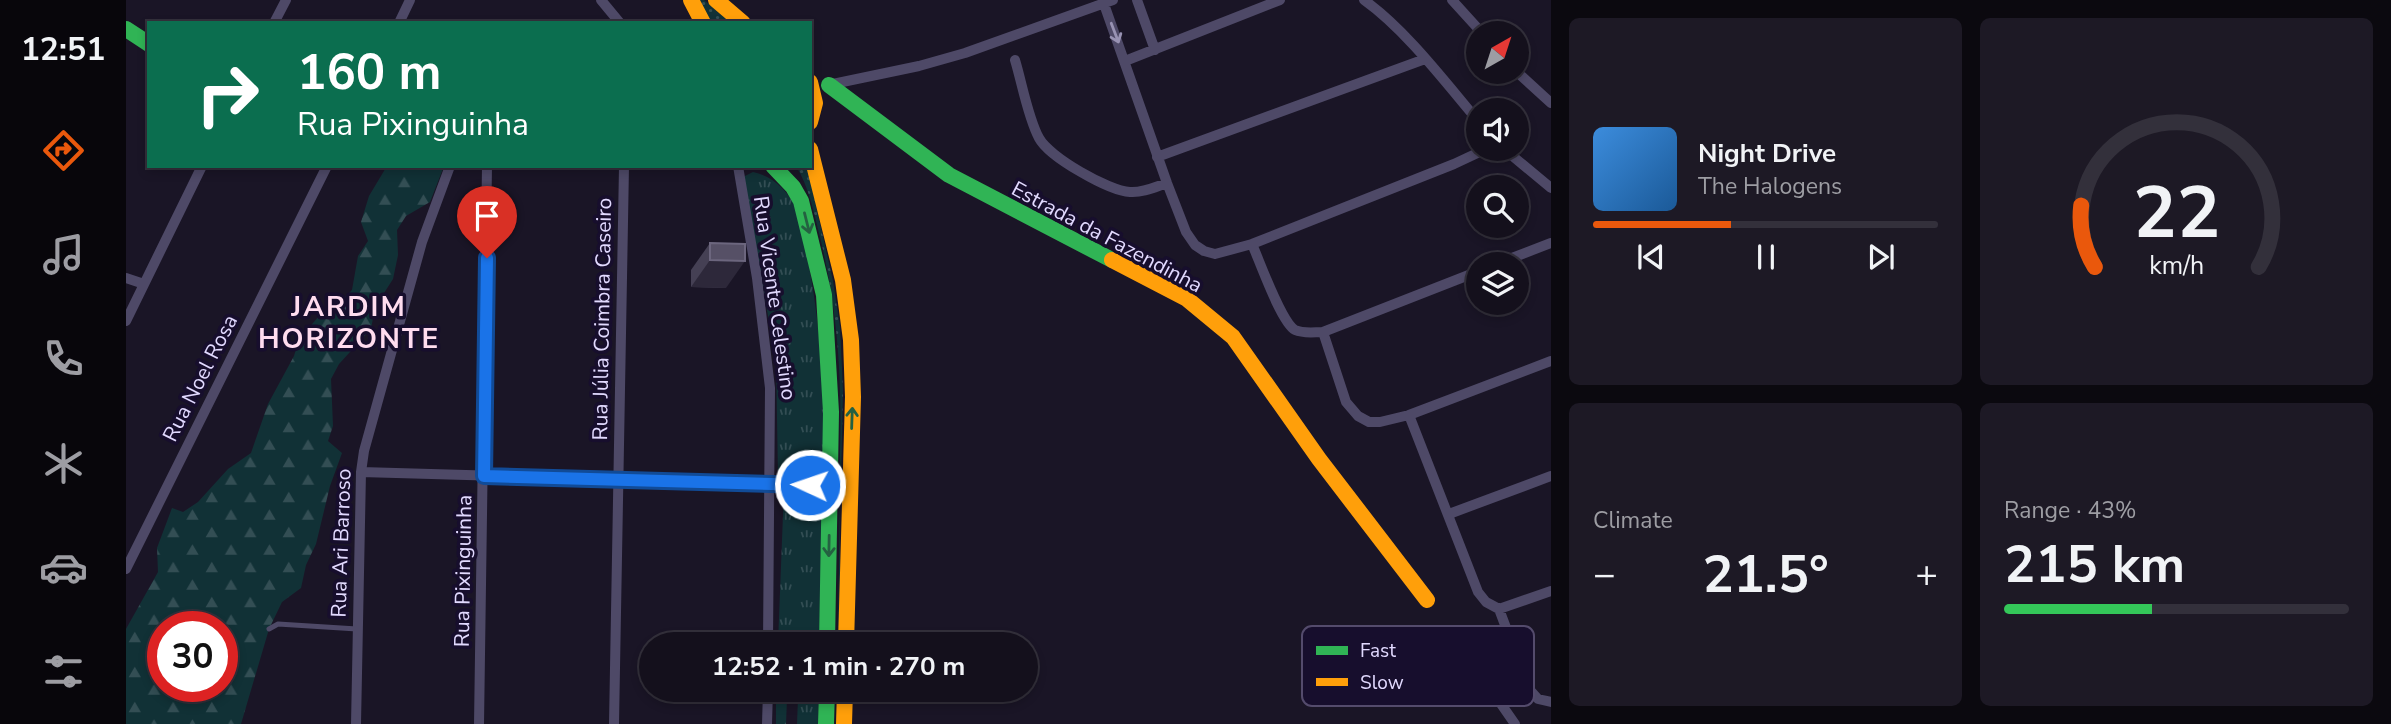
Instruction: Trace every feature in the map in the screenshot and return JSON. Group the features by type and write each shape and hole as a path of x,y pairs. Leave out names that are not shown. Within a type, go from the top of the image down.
{"main road":[{"path":"691,0 702,21"},
{"path":"716,0 741,21"},
{"path":"126,29 147,43"},
{"path":"812,114 817,86"},
{"name":"Estrada da Fazendinha","path":"817,86 948,175 1187,299 1233,337 1320,459 1427,600"},
{"path":"812,157 843,281 851,340 853,397 846,632"},
{"path":"775,168 793,187 801,201 824,295 831,383 827,632"},
{"path":"826,724 827,702"},
{"path":"844,724 845,702"}],"street":[{"path":"275,21 286,0"},
{"path":"400,21 410,0"},
{"path":"601,0 618,21"},
{"path":"1137,0 1155,50"},
{"path":"1125,61 1280,0"},
{"path":"1364,0 1377,9 1466,107"},
{"path":"1452,0 1471,21"},
{"path":"817,86 919,66 965,53 1109,2 1125,61 1157,157 1186,232 1195,245 1215,254 1252,244 1466,158"},
{"path":"1157,157 1424,59"},
{"path":"1015,60 1038,137 1057,158 1114,188 1128,192 1139,192 1167,183"},
{"path":"1530,84 1551,103"},
{"path":"1518,161 1551,188"},
{"path":"126,321 201,168"},
{"name":"Rua Noel Rosa","path":"126,569 129,557 326,168"},
{"name":"Rua Ari Barroso","path":"356,724 361,472 364,451 422,242 449,168"},
{"name":"Rua Pixinguinha","path":"480,724 487,168"},
{"name":"Rua Júlia Coimbra Caseiro","path":"614,724 624,168"},
{"name":"Rua Vicente Celestino","path":"738,168 766,344 770,388 768,632"},
{"path":"1527,252 1551,243"},
{"path":"1252,244 1286,321 1298,331 1323,332 1466,276"},
{"path":"126,278 144,284"},
{"path":"1323,332 1346,402 1358,416 1369,422 1409,415 1551,361"},
{"path":"1409,415 1478,593 1486,603 1499,609 1551,591"},
{"path":"361,472 830,485"},
{"path":"1449,514 1551,477"},
{"path":"1499,609 1505,626"},
{"path":"1534,695 1538,699 1551,702"},
{"path":"767,724 768,702"},
{"path":"1502,706 1515,724"}],"lane":[{"path":"269,629 278,624 357,629"}],"green space":[{"path":"700,0 704,0 729,21 709,21"},
{"path":"386,168 443,168 430,202 406,216 397,230 398,255 393,279 375,307 371,329 339,364 331,379 333,426 328,441 342,453 301,588 282,602 269,629 241,724 126,724 126,629 158,572 157,548 172,508 183,512 198,502 228,469 251,453 268,404 294,356 299,339 320,315 337,305 352,290 358,256 368,241 361,222 369,196"},
{"path":"797,168 807,168 833,281 840,327 843,390 841,483 836,328 827,268 804,183"},
{"path":"753,172 767,177 784,190 793,202 801,227 814,296 821,356 825,449 820,480 778,475 776,361 744,179"},
{"path":"784,489 823,490 820,632 778,632"},
{"path":"840,495 840,632 838,632"},
{"path":"776,702 787,702 786,724 776,724"},
{"path":"798,702 819,702 818,724 797,724"}],"building":[{"path":"710,243 745,244 745,261 710,260"}],"traffic: fast":[{"path":"126,29 147,43"},
{"path":"829,85 949,175 1112,260"},
{"path":"775,168 793,187 801,201 824,295 831,412 827,632"},
{"path":"826,724 827,702"}],"traffic: slow":[{"path":"691,0 702,21"},
{"path":"716,0 741,21"},
{"path":"812,90 815,103 812,114"},
{"path":"812,157 843,280 851,340 853,397 846,632"},
{"path":"1112,260 1187,299 1233,337 1319,459 1427,600"},
{"path":"844,724 845,702"}],"district":[{"name":"JARDIM HORIZONTE","path":"349,323"}],"route":[{"path":"487,258 484,476 810,485"}]}
